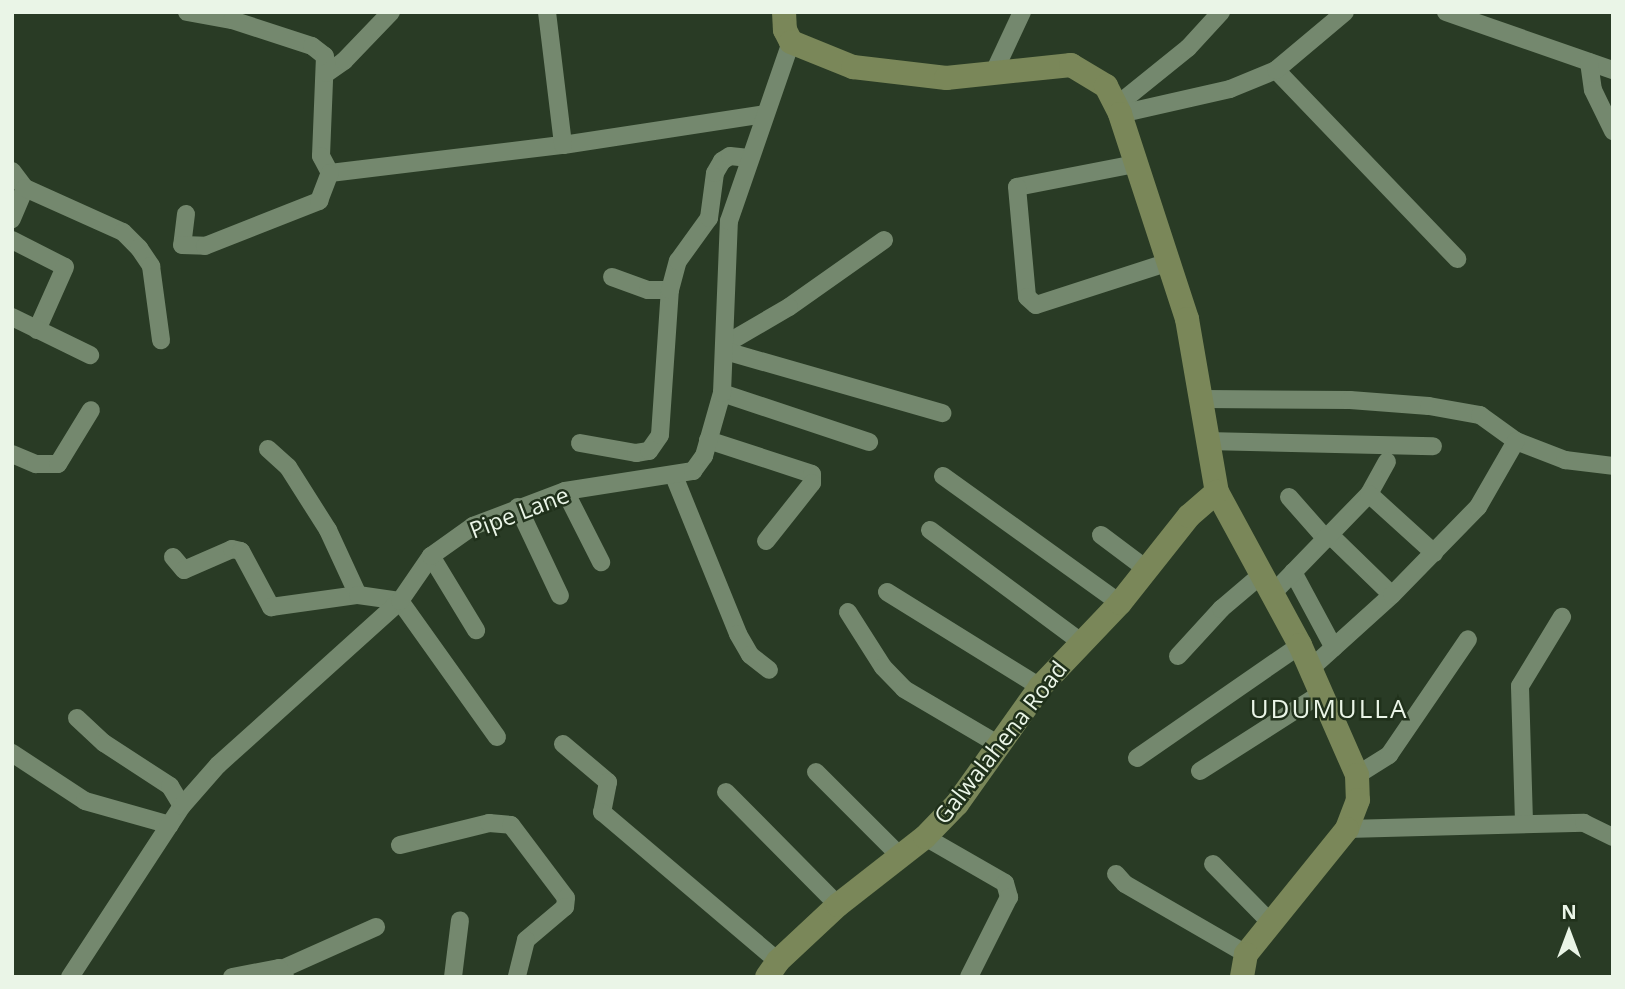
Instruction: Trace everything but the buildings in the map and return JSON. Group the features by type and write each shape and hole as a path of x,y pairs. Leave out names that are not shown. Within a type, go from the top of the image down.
{"street":[{"path":"186,214 182,245 205,246 320,201 330,173 321,156 327,73 325,56 312,46 232,20 187,12"},
{"path":"327,73 344,61 391,12"},
{"path":"547,12 563,145"},
{"path":"784,12 785,30 791,43 853,67 913,77 946,78 1072,65 1106,86 1118,110 1166,263 1187,319 1202,399 1206,441 1217,492 1300,645 1322,693 1357,775 1358,800 1348,829 1271,923 1244,965 1125,884 1116,874"},
{"path":"994,72 1022,12"},
{"path":"1118,110 1188,48 1221,12"},
{"path":"1118,110 1230,89 1276,70 1345,12"},
{"path":"1446,12 1613,70"},
{"name":"Pipe Lane","path":"70,977 181,806 218,765 400,601 430,556 473,526 565,491 693,471 704,456 722,393 729,221 791,43"},
{"path":"1589,62 1592,90 1613,131"},
{"path":"1276,70 1457,259"},
{"path":"330,173 563,145 765,114"},
{"path":"580,443 636,453 649,451 660,435 670,290 678,261 709,218 715,173 722,161 730,156 749,158"},
{"path":"1135,164 1017,187 1027,297 1036,305 1166,263"},
{"path":"12,170 25,188 123,232 139,248 151,266 161,341"},
{"path":"12,219 25,188"},
{"path":"12,240 65,267 37,330"},
{"path":"884,240 789,307 724,345 729,352 942,412"},
{"path":"612,277 648,290 670,290"},
{"path":"12,317 90,355"},
{"path":"722,393 869,442"},
{"path":"1202,399 1350,400 1429,406 1480,415 1516,441 1565,460 1613,466"},
{"path":"12,454 36,464 58,464 91,410"},
{"path":"708,440 812,474 811,482 766,541"},
{"path":"1206,441 1433,446"},
{"path":"1310,669 1392,595 1478,507 1516,441"},
{"path":"268,449 288,467 328,530 358,595"},
{"path":"1178,656 1221,608 1293,572 1369,494 1387,462"},
{"path":"674,475 738,634 750,655 769,670"},
{"path":"943,475 1119,603"},
{"path":"565,491 601,562"},
{"name":"Galwalahena Road","path":"773,969 838,905 925,837 957,804 1040,687 1119,603 1189,516 1217,492"},
{"path":"1369,494 1434,553"},
{"path":"1289,497 1392,595"},
{"path":"518,507 560,596"},
{"path":"930,530 1081,642"},
{"path":"1101,535 1145,568"},
{"path":"173,557 184,570 232,549 242,551 271,607 358,595 400,601 497,737"},
{"path":"430,556 476,630"},
{"path":"1293,572 1334,648"},
{"path":"887,593 1040,687"},
{"path":"848,612 883,667 904,689 999,745"},
{"path":"1524,822 1520,686 1562,617"},
{"path":"1357,775 1389,755 1468,639"},
{"path":"1138,758 1300,645"},
{"path":"1200,771 1322,693"},
{"path":"77,719 104,743 170,786 181,806"},
{"path":"563,744 608,782 601,812 773,969"},
{"path":"12,753 85,801 170,825"},
{"path":"816,772 900,856"},
{"path":"726,792 838,905"},
{"path":"1348,829 1524,822 1584,823 1613,837"},
{"path":"400,845 489,823 511,825 566,898 565,908 526,940 517,977"},
{"path":"925,837 1006,883 1009,897 969,977"},
{"path":"1213,864 1271,923"},
{"path":"453,977 460,920"},
{"path":"232,977 283,973 376,927"}],"district":[{"name":"UDUMULLA","path":"1329,709"}]}
